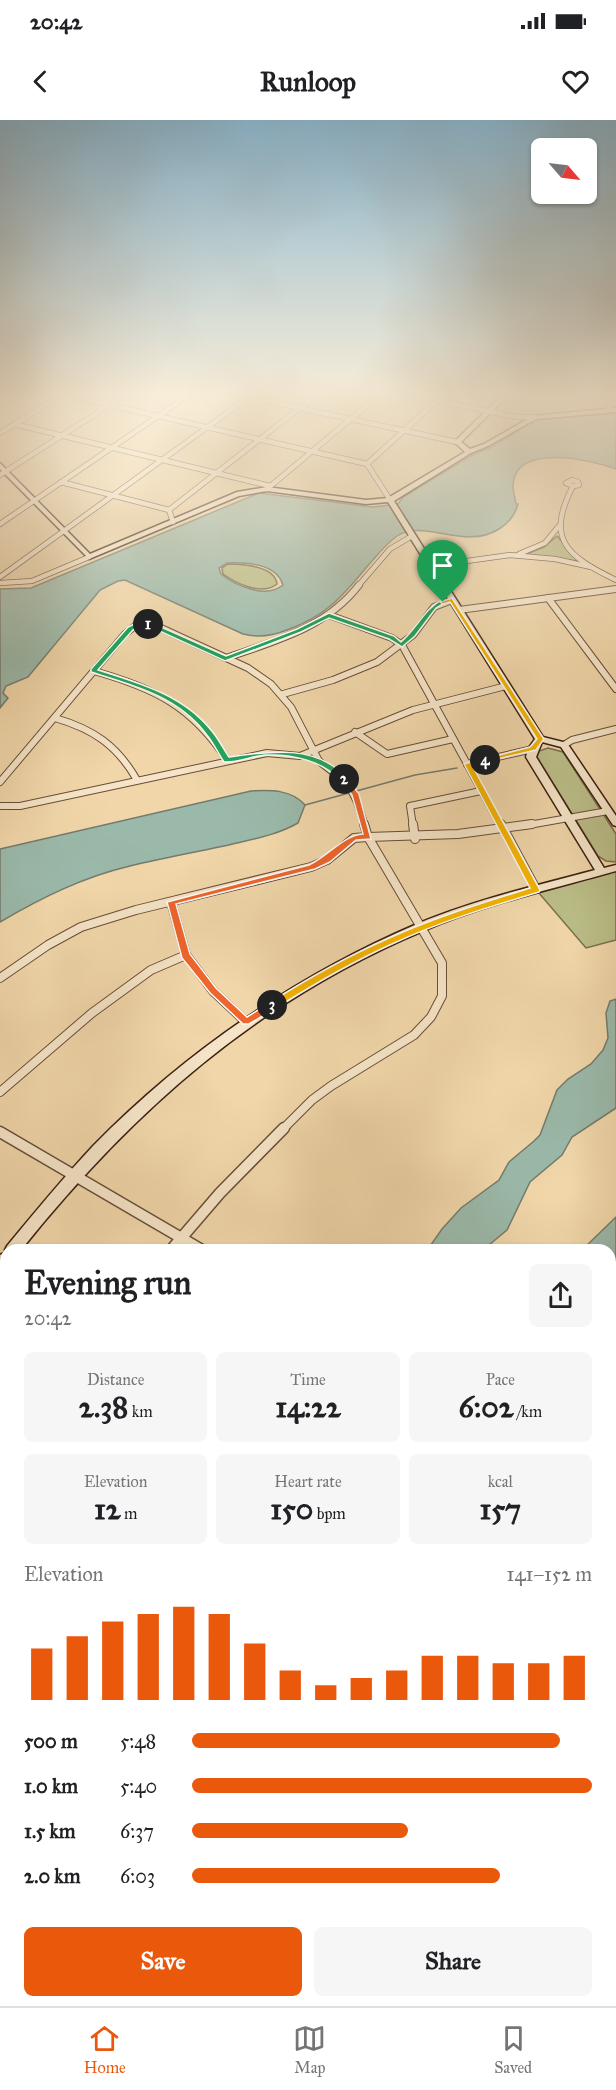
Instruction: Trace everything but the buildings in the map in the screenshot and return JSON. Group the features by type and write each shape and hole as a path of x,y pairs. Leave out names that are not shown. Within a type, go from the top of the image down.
{"street":[{"path":"17,485 89,557"},
{"path":"0,524 56,485"},
{"path":"72,485 169,510"},
{"path":"0,577 128,485"},
{"path":"169,510 201,485"},
{"path":"261,485 359,501 392,502 418,485"},
{"path":"0,583 32,581 237,494 271,485"},
{"path":"381,485 540,739 564,745 616,823"},
{"path":"573,486 560,518 560,525 566,544 591,567"},
{"path":"169,510 173,522"},
{"path":"431,567 510,555 545,543 560,525"},
{"path":"225,658 299,631 329,615 344,603 393,546 412,536"},
{"path":"510,555 555,559 591,567 616,580"},
{"path":"459,610 616,589"},
{"path":"548,598 616,689"},
{"path":"283,693 352,674 377,662 413,635 434,607 452,600"},
{"path":"329,615 392,638 402,645 536,890"},
{"path":"0,782 125,634 135,626 142,624 156,626 262,676 283,693 316,750 319,761"},
{"path":"94,670 137,684 175,702 209,731 226,760"},
{"path":"610,681 616,674"},
{"path":"300,756 355,732 433,704 506,686"},
{"path":"55,718 81,726 106,740 122,754 136,780"},
{"path":"564,745 572,740 616,729"},
{"path":"355,732 387,754 453,739"},
{"path":"540,739 531,753 534,763 601,872"},
{"path":"467,764 533,749"},
{"path":"0,806 12,808 226,760 267,753 300,756 319,761 337,772 356,794 368,837 442,963 445,984 442,1000 425,1024 411,1037 317,1096 237,1175 175,1244"},
{"path":"0,770 9,771"},
{"path":"415,838 410,806 481,791"},
{"path":"0,978 48,945 81,927 312,867 327,860 354,837 415,838 502,830 608,811"},
{"path":"17,1244 74,1175 159,1090 246,1022 322,975 422,927 466,910 616,868"},
{"path":"171,902 186,955 213,991 246,1022"},
{"path":"0,1092 92,1013 152,970 186,955"},
{"path":"0,1132 192,1244"}],"green space":[{"path":"557,536 578,561 524,555 544,547"},
{"path":"228,564 265,570 271,573 277,584 264,589 242,585 223,574 222,568"},
{"path":"548,748 563,752 616,834 616,862 606,861 598,856 537,757 539,751"},
{"path":"616,871 616,940 586,948 538,892"}],"shaded area":[{"path":"423,485 513,485 516,504 518,504 503,527 486,535 458,536 419,530 408,531 397,536 383,548 344,594 325,610 302,624 270,635 243,634 125,580 118,581 100,590 28,677 6,686 3,693 8,698 0,708 0,589 31,588 259,493 373,507 398,504 403,497","holes":["227,563 253,564 275,573 283,585 268,591 251,589 221,574 219,568"]},
{"path":"251,791 287,793 299,800 305,805 298,823 256,839 142,863 96,876 47,897 0,922 0,849"},
{"path":"616,999 616,1108 572,1137 562,1155 530,1182 507,1230 490,1244 432,1244 461,1208 499,1180 509,1162 540,1135 557,1090 568,1079 591,1064 603,1050 608,1038 606,1013 610,1001"},
{"path":"616,1217 616,1244 588,1244"}],"waterway":[{"path":"305,805 415,775 457,768"}],"route":[{"path":"452,600 540,739 533,749 467,764 536,890 466,910 390,941 295,990 246,1022 213,991 186,955 171,902 312,867 327,860 354,837 368,837 356,794 337,772 319,761 300,756 267,753 226,760 209,731 175,702 130,681 94,670 130,628 138,624 151,624 225,658 299,631 329,615 392,638 402,645 413,635 426,615 443,602 452,600"}]}
